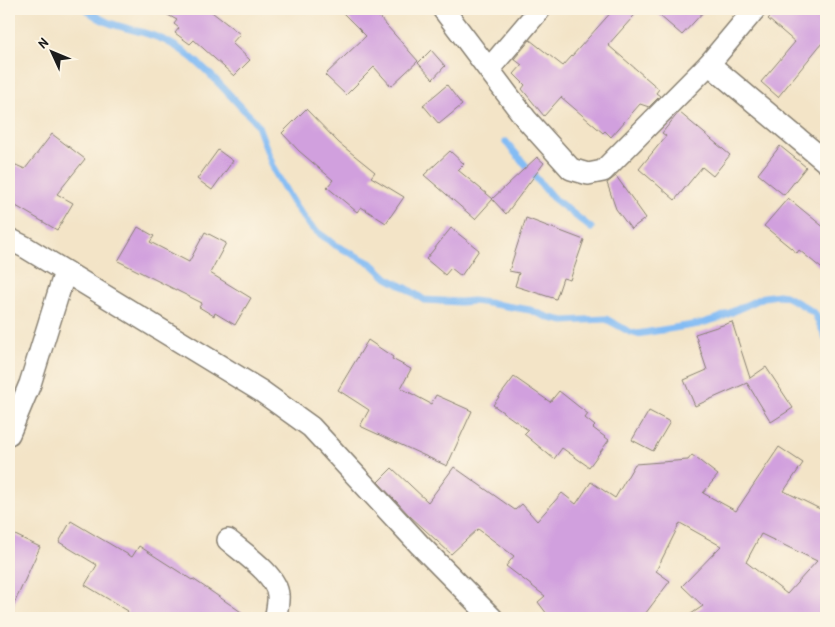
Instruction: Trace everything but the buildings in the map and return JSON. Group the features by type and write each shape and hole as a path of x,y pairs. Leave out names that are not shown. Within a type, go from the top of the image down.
{"street":[{"path":"442,9 526,119 571,169 588,174 603,171 709,64 755,9"},
{"path":"489,69 540,9"},
{"path":"709,64 826,162"},
{"path":"9,239 261,391 311,427 419,544 492,618"},
{"path":"9,434 30,384 65,272"},
{"path":"228,540 262,568 274,581 278,593 276,618"}],"waterway":[{"path":"86,9 95,16 115,25 156,36 179,48 191,57 254,120 275,172 293,203 312,228 335,245 372,264 387,278 424,300 488,303 530,310 564,321 606,319 637,334 699,324 719,318 764,297 778,295 785,296 815,314 826,338"},
{"path":"506,142 552,197 591,228"},
{"path":"826,364 826,377"}]}
